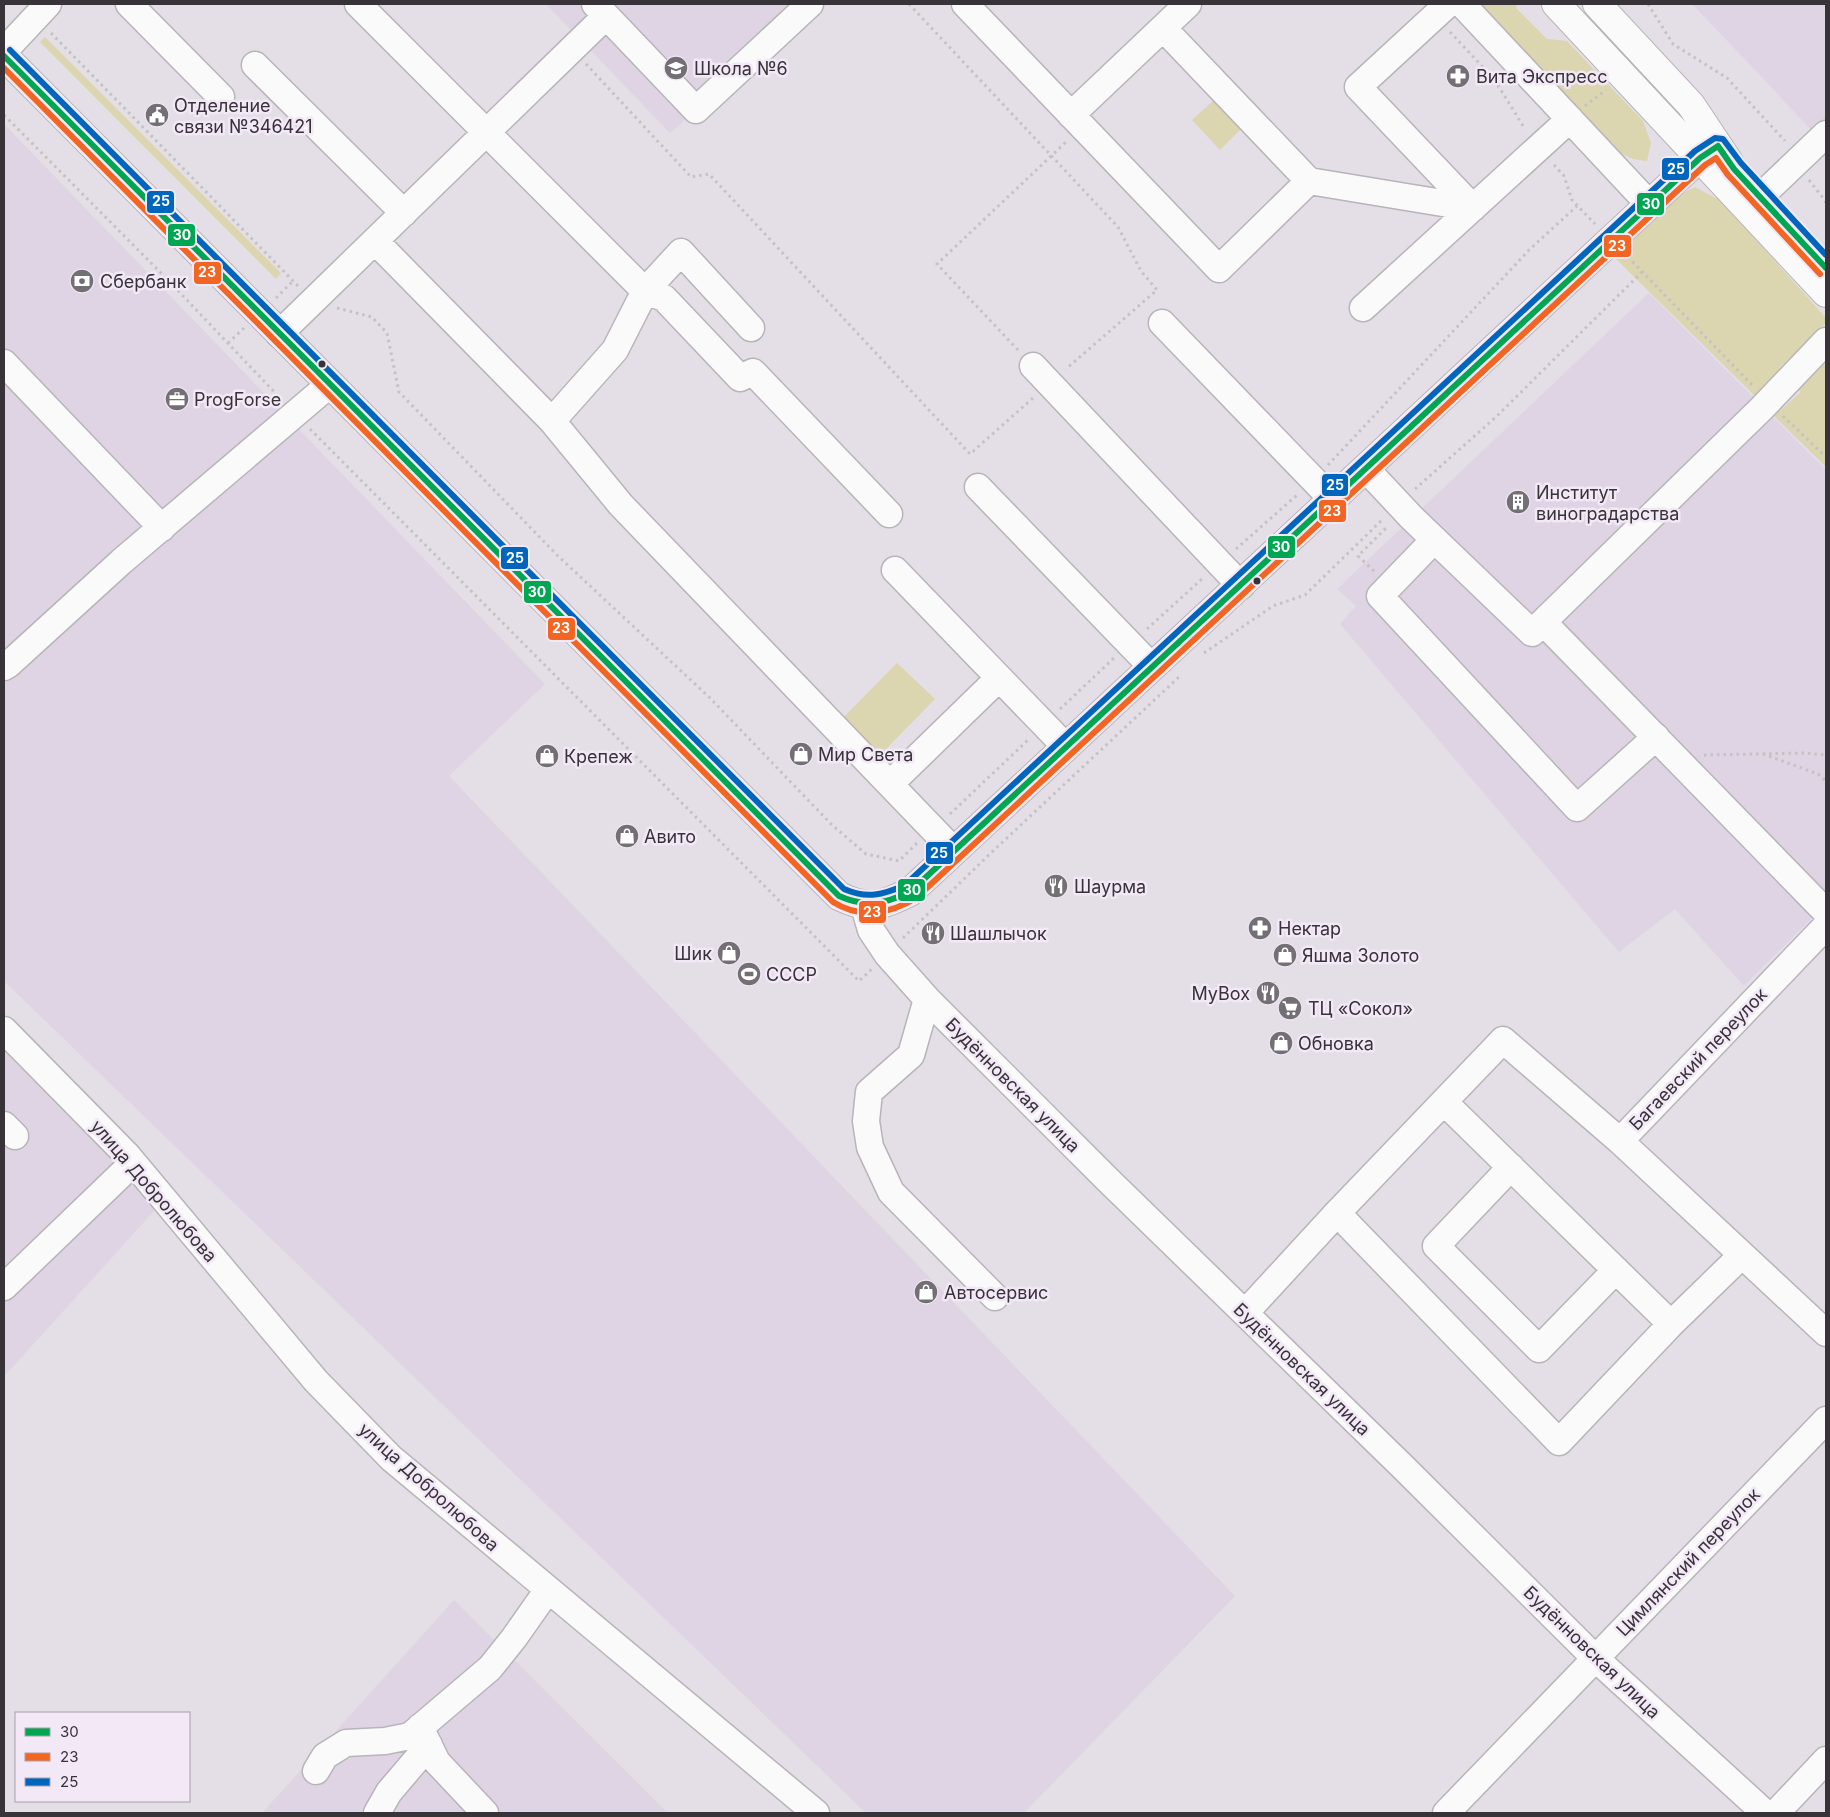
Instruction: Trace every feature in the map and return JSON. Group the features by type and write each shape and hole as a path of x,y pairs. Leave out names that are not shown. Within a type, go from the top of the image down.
{"main road":[{"path":"1556,4 1709,152 1826,293"},
{"path":"1597,4 1691,105 1709,152 1734,169 1826,268"},
{"path":"4,56 839,896 864,906 884,905 910,892 1709,152"}],"street":[{"path":"129,4 221,97"},
{"path":"358,4 645,291 664,298 740,378 753,372 889,514"},
{"path":"279,334 572,49 601,10 696,110 810,4"},
{"path":"965,4 1219,269 1309,181"},
{"path":"1077,121 1163,28 1188,4"},
{"path":"1448,4 1358,88 1473,208"},
{"path":"1462,4 1650,205"},
{"path":"4,51 42,11"},
{"path":"1163,28 1309,181 1473,208"},
{"path":"255,66 404,213"},
{"path":"1362,308 1570,120"},
{"path":"1760,197 1826,134"},
{"path":"375,241 552,421 621,505 954,851"},
{"path":"552,421 615,350 645,291 681,252 750,328"},
{"path":"1162,323 1333,500"},
{"path":"1366,469 1434,540 1532,633 1762,408 1826,341"},
{"path":"4,362 162,528"},
{"path":"1042,375 1241,586"},
{"path":"4,666 10,664 162,528 329,385"},
{"path":"978,487 1152,667"},
{"path":"1434,540 1380,596 1577,808 1665,746"},
{"path":"895,570 1066,747"},
{"path":"1543,622 1826,912"},
{"path":"890,784 999,678"},
{"name":"Будённовская улица","path":"864,906 871,930 887,954 927,999 1107,1179 1595,1658 1765,1813"},
{"name":"Багаевский переулок","path":"1826,926 1620,1142 1826,1333"},
{"path":"927,999 911,1056 869,1092 866,1121 870,1147 891,1192 995,1297"},
{"name":"улица Добролюбова","path":"4,1030 133,1163 330,1395 391,1458 816,1813"},
{"path":"1245,1313 1337,1213 1503,1040 1620,1142"},
{"path":"1444,1102 1671,1324"},
{"path":"4,1287 133,1163"},
{"path":"1511,1167 1436,1246 1539,1349 1616,1270"},
{"path":"1337,1213 1559,1442 1671,1324 1742,1255"},
{"name":"Цимлянский переулок","path":"1446,1813 1826,1420"},
{"path":"377,1813 424,1736 490,1668 514,1638 547,1590"},
{"path":"316,1771 325,1756 346,1743 424,1736"},
{"path":"424,1736 437,1762 485,1813"},
{"path":"1776,1813 1826,1760"}],"path":[{"path":"572,49 691,177 709,174 970,454 1042,375 1157,290 1141,270 1118,226 909,4"},
{"path":"1648,4 1673,44 1727,78 1791,147 1800,170 1826,202"},
{"path":"42,11 313,301 372,317 387,333 399,392 557,555 710,698 832,824 866,854 899,861 1130,644 1314,480 1496,285 1577,206"},
{"path":"4,115 166,278 282,399"},
{"path":"1042,375 937,264 1052,156 1077,121"},
{"path":"1197,660 1273,606 1305,595 1402,507 1497,416 1642,272"},
{"path":"308,427 859,981 993,851 1182,673"},
{"path":"1389,585 1358,556 1402,507"},
{"path":"1665,746 1760,753 1805,752 1826,755"},
{"path":"1760,753 1818,774 1826,780"}],"shaded area":[{"name":"Школа №6","path":"546,4 818,4 670,133"},
{"path":"1479,4 1517,4 1516,8 1547,39 1567,41 1643,121 1651,143 1647,161 1633,159 1618,152"},
{"path":"1692,4 1826,4 1826,146 1758,73"},
{"path":"45,37 281,273 276,279 40,42"},
{"path":"1214,100 1241,129 1220,150 1192,120"},
{"path":"4,124 545,684 449,776 1235,1596 1024,1813 866,1813 4,981"},
{"path":"1695,187 1721,201 1826,318 1826,323 1779,368 1783,373 1758,399 1615,258 1672,199"},
{"path":"1649,293 1826,470 1826,904 1744,986 1675,909 1619,952 1340,624 1356,606 1337,589"},
{"path":"1826,355 1826,467 1774,416 1801,392 1795,386"},
{"path":"897,663 935,699 879,756 842,719"},
{"path":"4,1050 156,1201 155,1210 4,1375"},
{"path":"454,1600 668,1813 262,1813"}],"transit line":[{"name":"25","path":"10,50 844,889 868,895 882,893 905,885 1695,151 1715,138 1723,139 1741,163 1826,255"},
{"name":"30","path":"4,56 839,896 866,903 883,902 910,892 1700,158 1718,146 1734,169 1826,268"},
{"name":"23","path":"4,68 833,902 854,911 885,911 916,898 1705,165 1716,158 1728,175 1820,274"}],"place":[{"name":"Школа №6","path":"676,68"},
{"name":"Вита Экспресс","path":"1458,76"},
{"name":"Отделение связи №346421","path":"157,115"},
{"name":"Сбербанк","path":"82,281"},
{"name":"ProgForse","path":"177,399"},
{"name":"Институт виноградарства","path":"1518,502"},
{"name":"Мир Света","path":"801,754"},
{"name":"Крепеж","path":"547,756"},
{"name":"Авито","path":"627,836"},
{"name":"Шаурма","path":"1056,886"},
{"name":"Нектар","path":"1260,928"},
{"name":"Шашлычок","path":"933,933"},
{"name":"Шик","path":"729,953"},
{"name":"Яшма Золото","path":"1285,955"},
{"name":"СССР","path":"749,974"},
{"name":"MyBox","path":"1268,993"},
{"name":"ТЦ «Сокол»","path":"1290,1008"},
{"name":"Обновка","path":"1281,1043"},
{"name":"Автосервис","path":"926,1292"}]}
